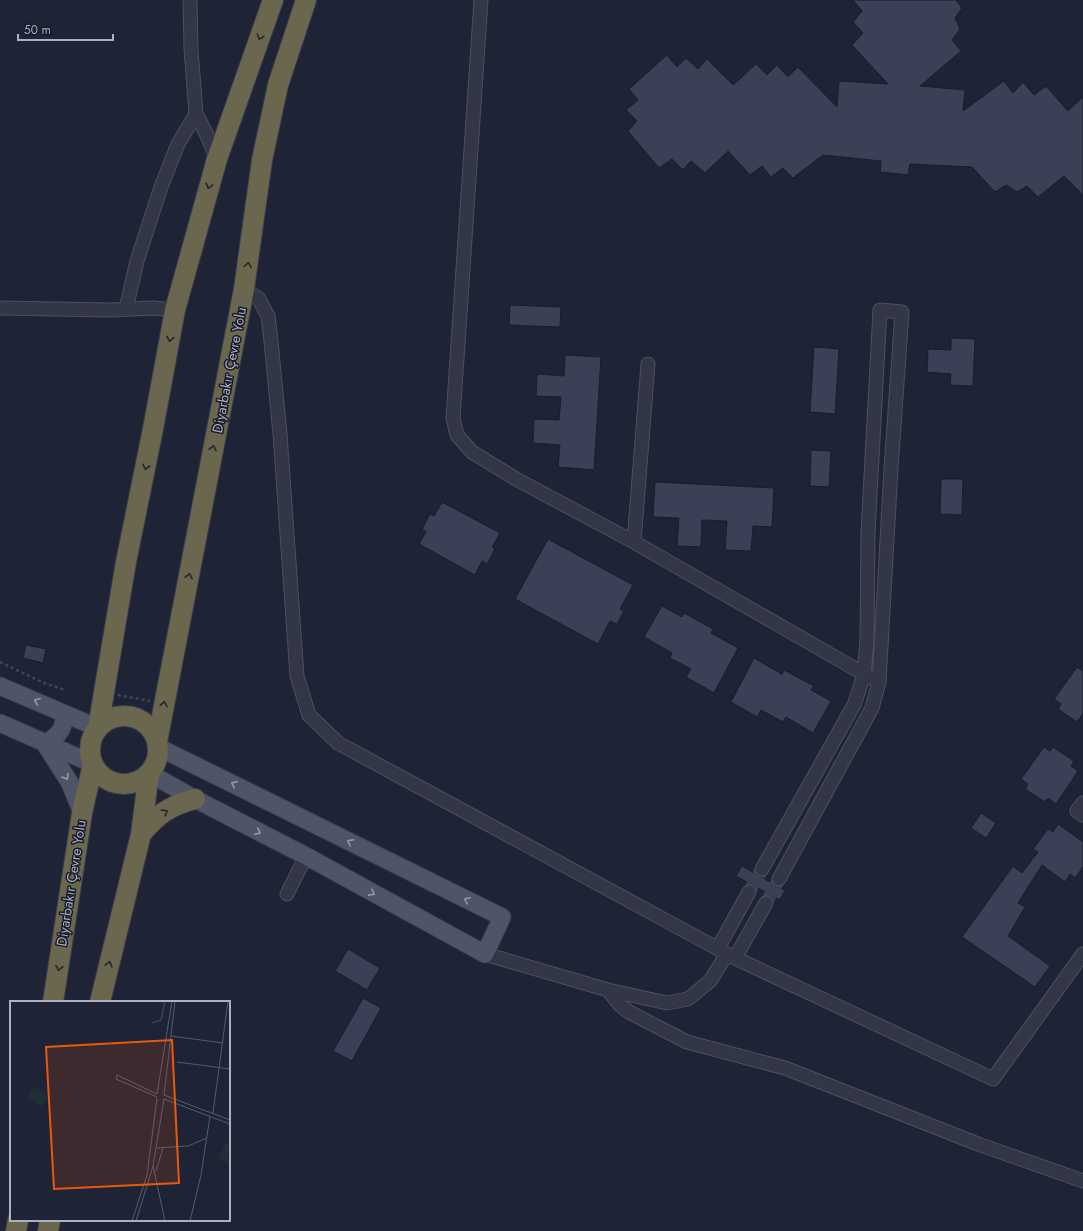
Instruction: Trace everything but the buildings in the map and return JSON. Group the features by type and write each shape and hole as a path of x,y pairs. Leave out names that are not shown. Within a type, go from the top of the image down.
{"highway":[{"path":"98,728 126,562 175,310 217,159 273,0"},
{"name":"Diyarbakır Çevre Yolu","path":"158,744 244,289 264,152 278,85 306,0"},
{"path":"123,716 132,717 148,726 154,734 158,744 158,756 150,773 133,783 114,783 105,779 93,764 90,755 90,745 98,728 105,722 123,716"},
{"name":"Diyarbakır Çevre Yolu","path":"53,1001 82,812 93,764"},
{"path":"100,1001 141,834 150,773"},
{"path":"141,834 155,818 168,809 180,803 195,800"},
{"path":"16,1231 18,1221"},
{"path":"48,1231 50,1221"}],"main road":[{"path":"0,686 98,728"},
{"path":"45,744 61,732 64,725 65,714"},
{"path":"0,723 93,764"},
{"path":"45,744 70,783 82,812"},
{"path":"150,773 195,800 306,856 485,954 502,917 158,744"}],"street":[{"path":"190,0 191,49 196,114 217,159"},
{"path":"481,0 453,418 457,435 472,452 516,479 634,542 864,675 879,682"},
{"path":"126,309 137,261 161,187 178,144 196,114"},
{"path":"244,289 259,298 268,316 280,434 297,676 309,715 338,743 727,953 993,1079 1083,954"},
{"path":"0,308 153,308 175,310"},
{"path":"762,869 854,705 864,675 867,639 868,532 880,310 902,312 891,469 879,682 872,708 779,879"},
{"path":"634,542 648,364"},
{"path":"1083,803 1078,811 1083,815"},
{"path":"286,894 306,856"},
{"path":"727,953 749,892"},
{"path":"485,954 608,990 668,1003 688,999 710,981 727,953 766,903"},
{"path":"608,990 620,1005 629,1012 687,1042 785,1068 978,1144 1083,1181"}],"path":[{"path":"0,662 44,683 65,690"},
{"path":"113,694 156,702"}],"tunnel":[{"path":"749,892 762,869"},
{"path":"766,903 779,879"}]}
